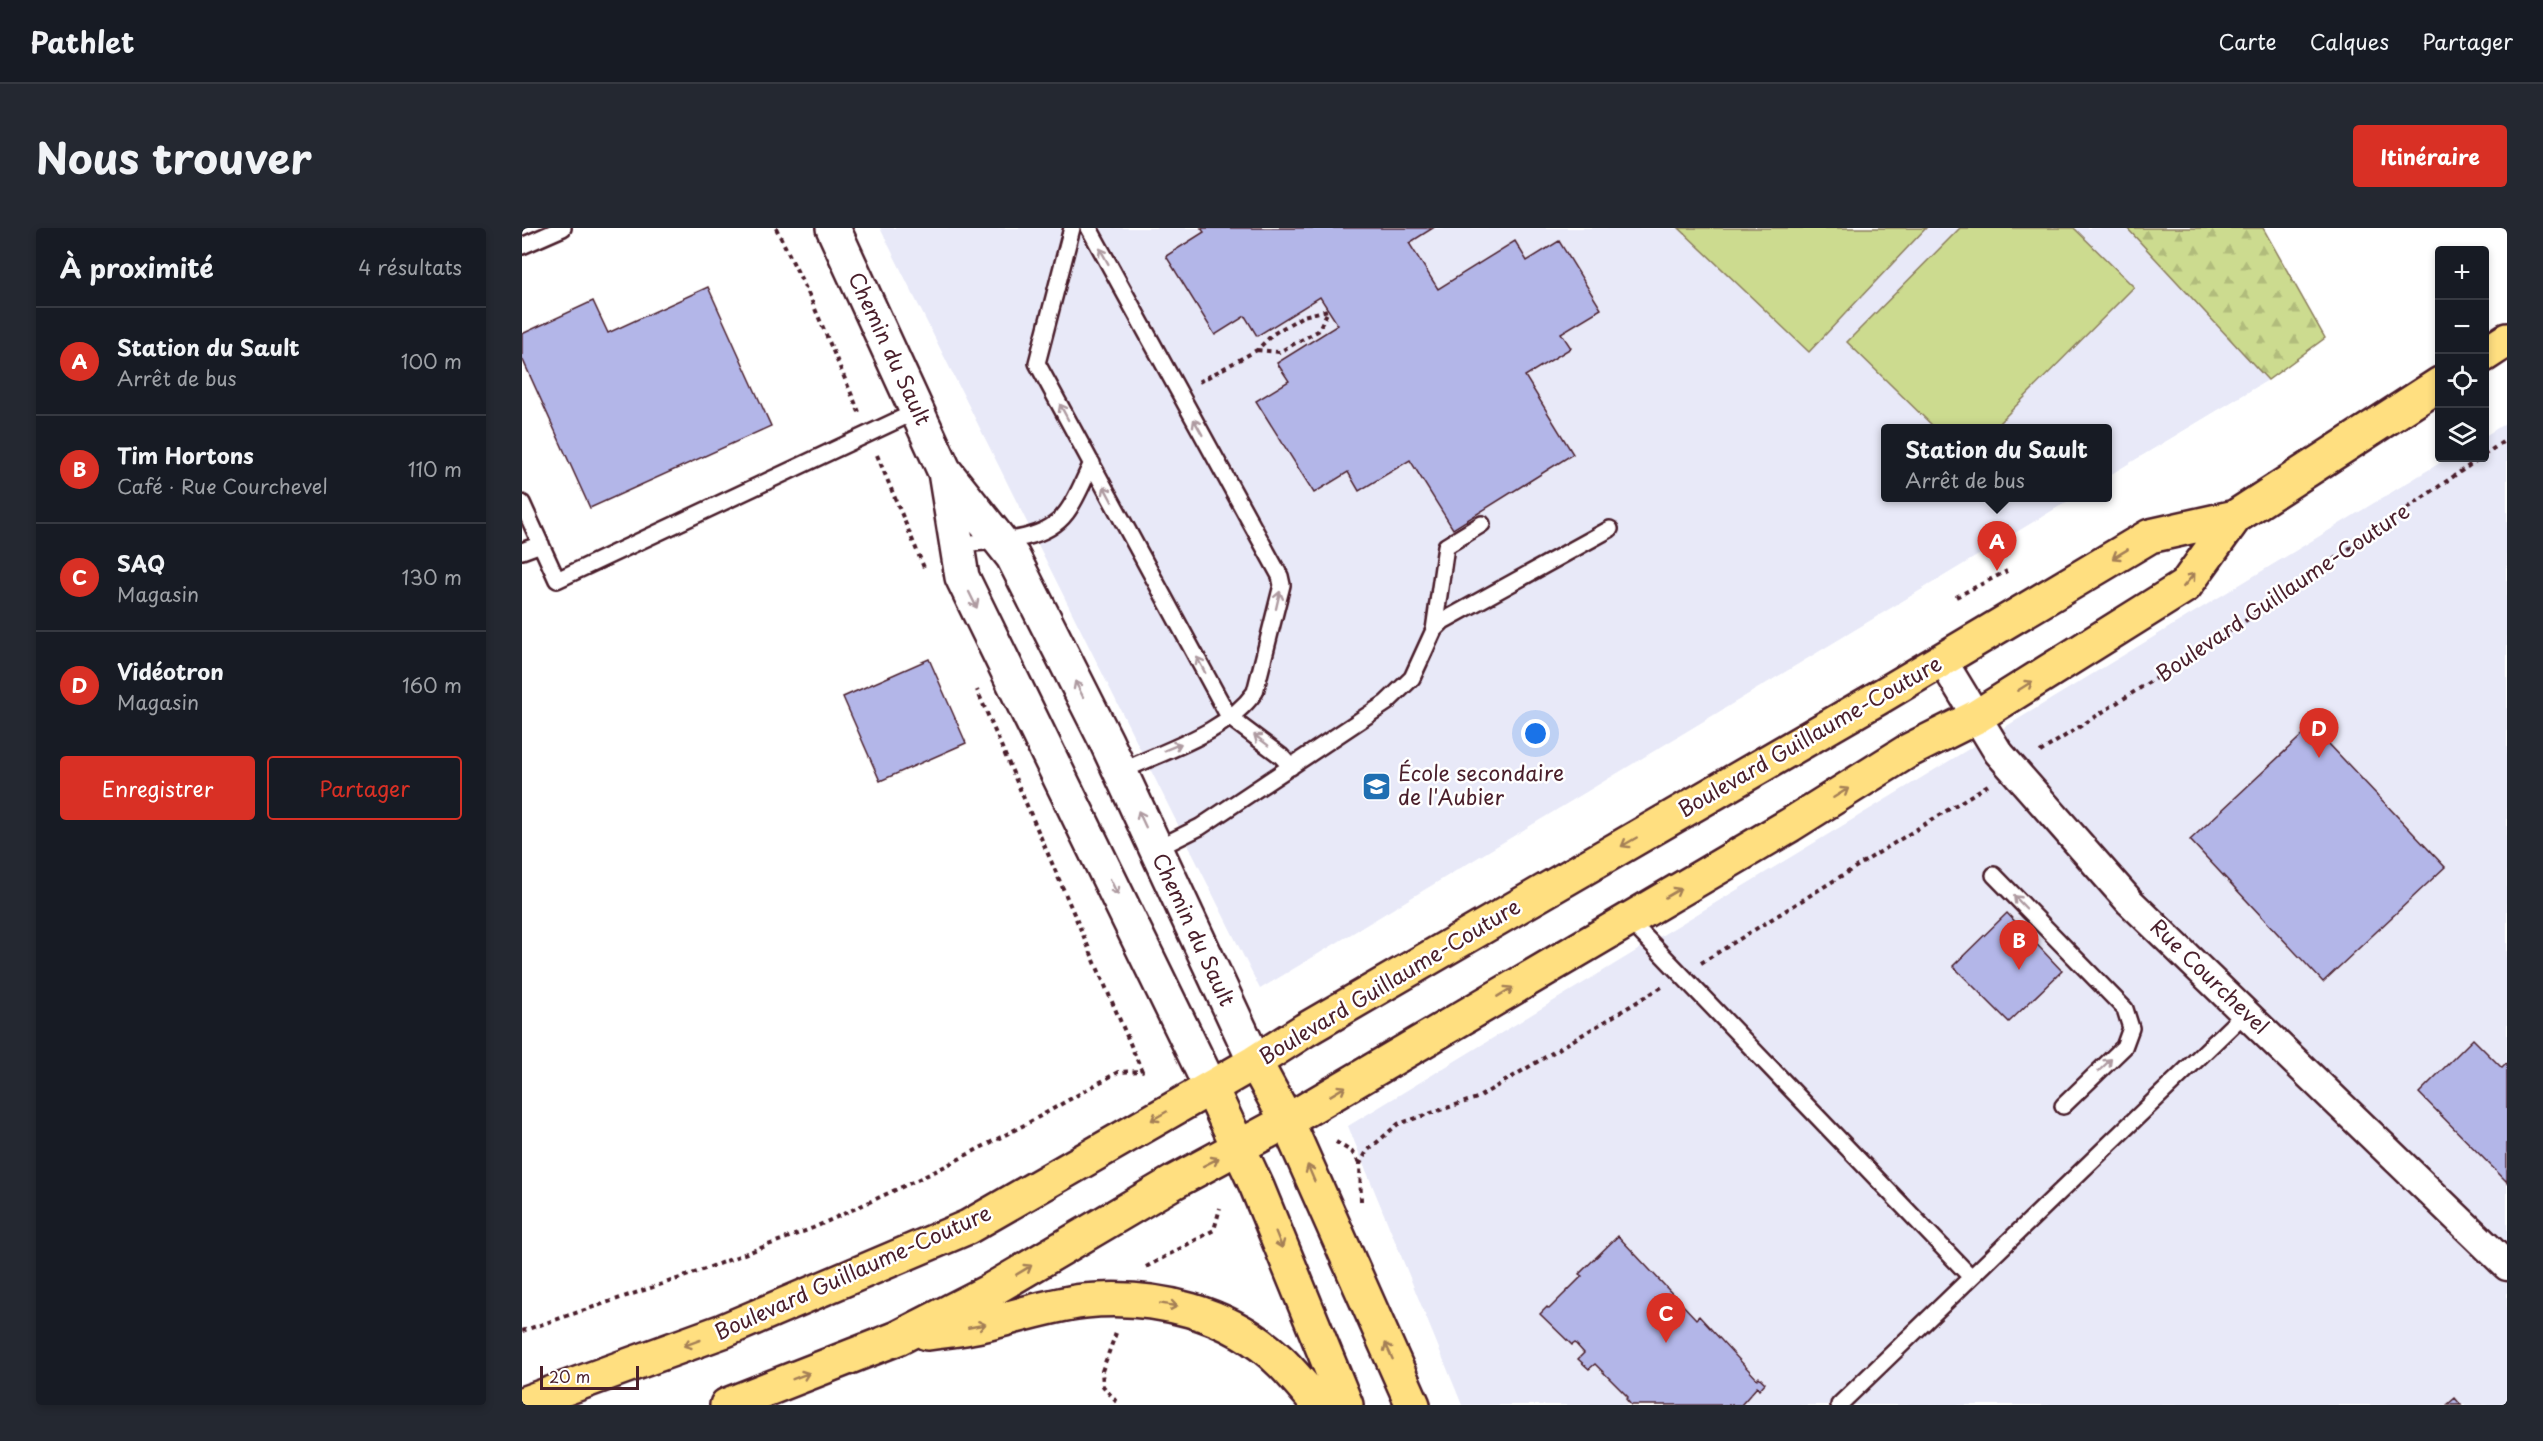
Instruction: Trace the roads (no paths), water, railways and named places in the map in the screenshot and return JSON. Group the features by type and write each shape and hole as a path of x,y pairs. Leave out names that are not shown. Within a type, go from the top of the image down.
{"main road":[{"path":"2486,354 2507,340"},
{"name":"Boulevard Guillaume-Couture","path":"522,1404 723,1331 968,1227 1255,1062 1305,1030 1942,660 2150,536 2235,517 2435,387"},
{"name":"Boulevard Guillaume-Couture","path":"727,1405 898,1338 986,1293 1174,1182 1287,1121 1790,825 1908,751 1976,717 2185,586 2235,517"},
{"name":"Chemin du Sault","path":"1255,1062 1287,1121 1413,1405"},
{"name":"Chemin du Sault","path":"1210,1088 1240,1147 1346,1405"},
{"path":"898,1338 979,1326 1083,1302 1127,1300 1172,1304 1212,1316 1251,1338 1282,1362 1318,1405"}],"street":[{"name":"Chemin du Sault","path":"833,228 944,470 1013,557 1120,772 1255,1062"},
{"name":"Chemin du Sault","path":"944,470 962,578 1210,1088"},
{"name":"Rue Courchevel","path":"1942,660 1998,752 2130,902 2507,1266"}],"lane":[{"path":"522,246 563,228"},
{"path":"1072,228 1037,363 1229,717 1281,756 1291,767"},
{"path":"1089,228 1281,576 1280,597 1255,692 1245,705 1201,736 1120,772"},
{"path":"522,503 557,580 917,411"},
{"path":"957,544 1000,540 1045,532 1067,512 1092,463"},
{"path":"1156,849 1200,826 1291,767 1402,690 1422,661 1434,630 1446,546 1482,524"},
{"path":"1434,630 1443,621 1611,529"},
{"path":"522,551 541,544"},
{"path":"1994,875 2125,1009 2131,1028 2124,1047 2063,1106"},
{"path":"1628,919 1971,1277"},
{"path":"1839,1405 2246,1012"}],"place":[{"name":"Station du Sault","path":"1997,571"},
{"name":"Vidéotron","path":"2319,758"},
{"name":"École secondaire de l'Aubier","path":"1377,786"},
{"name":"Tim Hortons","path":"2019,970"},
{"name":"SAQ","path":"1666,1343"}]}
